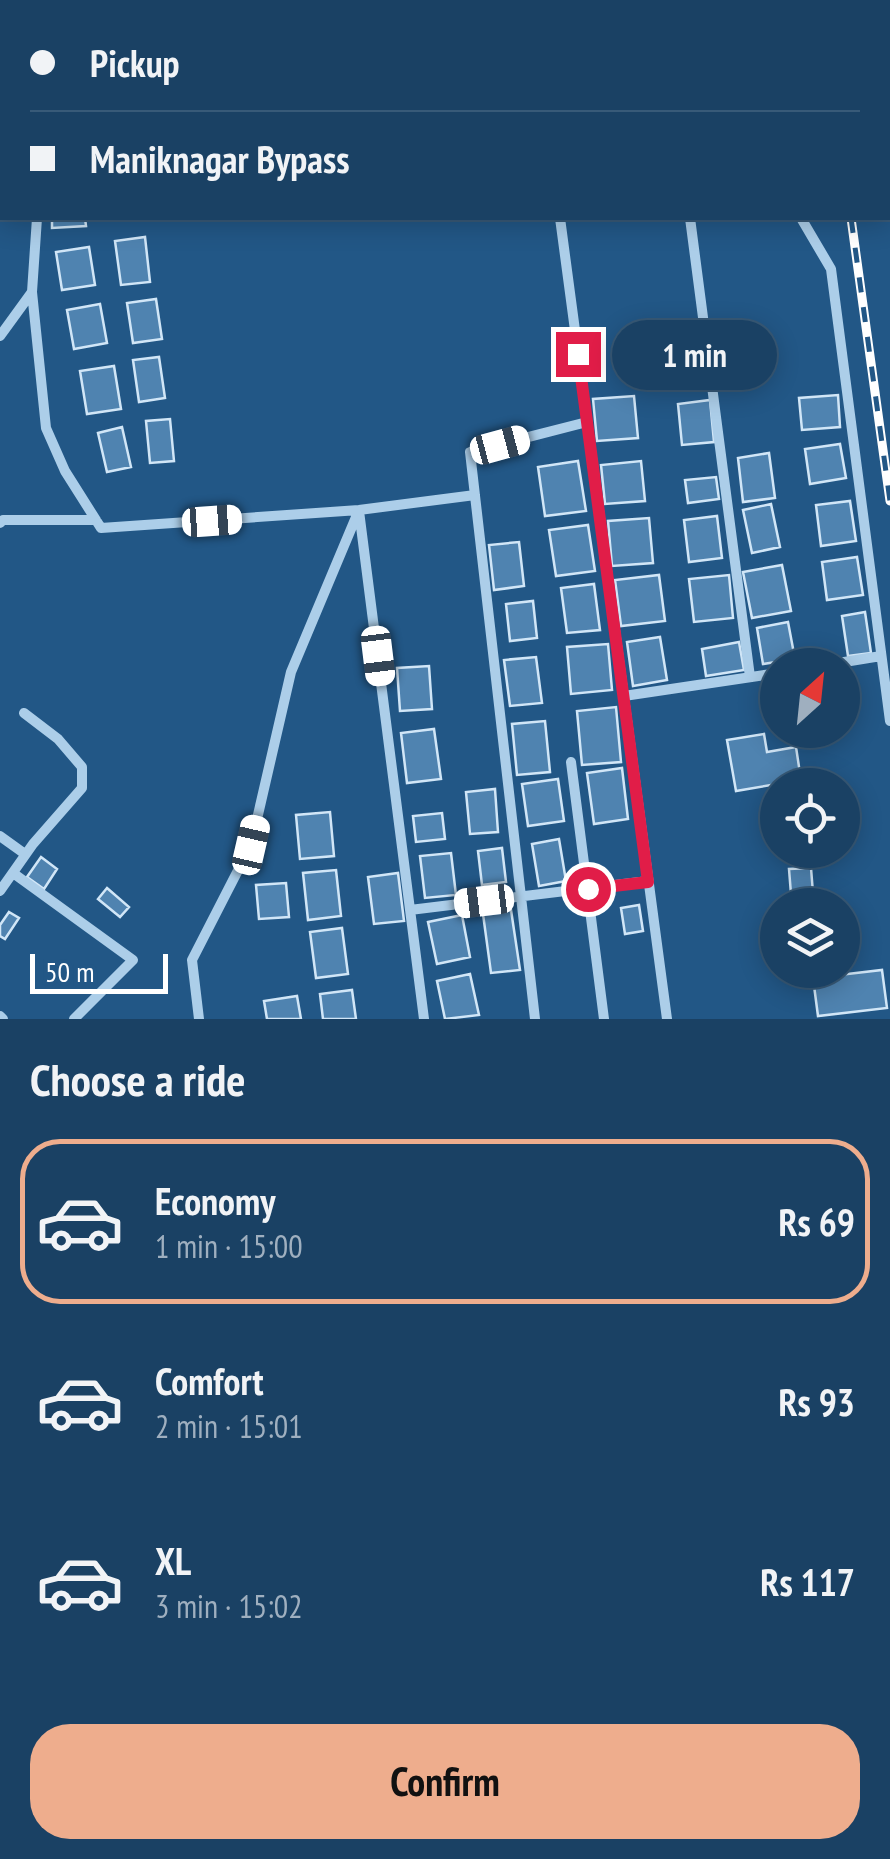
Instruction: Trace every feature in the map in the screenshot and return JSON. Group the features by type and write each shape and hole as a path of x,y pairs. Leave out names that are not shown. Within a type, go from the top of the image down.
{"street":[{"path":"36,220 32,292 46,428 65,471 101,528 359,510 475,495"},
{"path":"560,220 667,1019"},
{"path":"690,220 750,677"},
{"path":"802,220 830,269 890,721"},
{"path":"0,336 32,292"},
{"path":"535,1019 470,452 587,422"},
{"path":"359,510 424,1019"},
{"path":"199,1019 192,960 251,845 291,672 359,510"},
{"path":"0,523 96,520"},
{"path":"860,659 881,656"},
{"path":"624,696 760,675"},
{"path":"0,891 82,788 82,767 58,738 24,713"},
{"path":"571,762 604,1019"},
{"path":"0,836 26,854"},
{"path":"13,873 133,960 74,1019"},
{"path":"410,910 648,882"}],"building":[{"path":"52,220 85,220 86,226 52,228"},
{"path":"145,237 150,282 121,285 115,241"},
{"path":"89,247 95,285 62,290 56,252"},
{"path":"156,299 162,339 133,343 127,303"},
{"path":"100,304 107,343 74,349 67,310"},
{"path":"743,341 750,383 734,386 727,343"},
{"path":"159,357 165,398 139,402 133,360"},
{"path":"114,366 121,409 87,414 80,371"},
{"path":"838,395 840,427 802,430 799,398"},
{"path":"634,396 638,438 597,441 593,399"},
{"path":"710,400 714,442 682,445 678,404"},
{"path":"170,419 174,461 150,463 146,421"},
{"path":"122,427 131,467 107,472 98,433"},
{"path":"840,444 846,478 810,484 805,449"},
{"path":"769,453 775,498 743,502 738,458"},
{"path":"578,461 586,511 545,516 538,467"},
{"path":"641,461 645,501 605,504 601,465"},
{"path":"716,477 719,499 688,503 685,480"},
{"path":"850,501 856,541 821,546 816,505"},
{"path":"771,504 780,547 752,553 743,510"},
{"path":"717,516 722,558 689,562 684,520"},
{"path":"649,518 653,563 612,566 608,521"},
{"path":"588,525 595,571 556,576 549,530"},
{"path":"519,542 524,586 494,590 489,545"},
{"path":"857,557 863,595 827,600 822,562"},
{"path":"782,565 791,611 752,618 743,572"},
{"path":"659,575 665,621 621,626 615,580"},
{"path":"729,575 733,618 694,622 689,579"},
{"path":"594,584 600,630 567,633 561,588"},
{"path":"533,601 537,638 510,641 506,604"},
{"path":"865,612 871,653 860,654 860,648 847,648 842,616"},
{"path":"788,622 793,648 760,648 757,628"},
{"path":"660,637 667,680 633,686 627,642"},
{"path":"739,642 744,670 706,676 702,649"},
{"path":"608,644 612,690 571,694 567,647"},
{"path":"536,657 542,703 510,706 504,660"},
{"path":"429,666 432,709 400,711 397,668"},
{"path":"616,707 621,762 582,765 577,711"},
{"path":"545,721 550,772 517,775 512,724"},
{"path":"434,729 441,779 407,783 401,733"},
{"path":"760,735 760,748 766,748 767,752 796,748 799,768 760,768 760,787 736,791 727,740"},
{"path":"622,768 628,819 594,824 587,773"},
{"path":"558,779 564,821 528,826 522,784"},
{"path":"495,789 498,832 470,834 466,792"},
{"path":"330,812 334,856 300,859 296,815"},
{"path":"442,813 445,839 416,842 413,816"},
{"path":"559,839 566,881 539,886 532,844"},
{"path":"502,848 506,882 482,885 478,851"},
{"path":"451,853 456,895 425,898 420,856"},
{"path":"41,857 57,869 44,889 27,877"},
{"path":"811,868 813,888 791,888 789,869"},
{"path":"336,870 341,916 308,920 303,873"},
{"path":"398,873 404,921 374,924 368,877"},
{"path":"286,883 289,917 259,919 256,885"},
{"path":"107,888 129,907 120,917 98,899"},
{"path":"639,905 643,931 625,934 621,908"},
{"path":"511,910 520,970 491,973 483,914"},
{"path":"9,912 19,918 5,939 0,936 0,925"},
{"path":"462,915 470,957 437,964 428,922"},
{"path":"342,928 348,974 316,978 310,932"},
{"path":"882,970 887,1008 818,1016 814,988 860,988 860,973"},
{"path":"470,974 479,1015 445,1019 437,981"},
{"path":"352,990 356,1019 323,1019 320,994"},
{"path":"297,996 301,1019 267,1019 264,1001"}],"railway":[{"path":"851,220 890,501"}],"route":[{"path":"578,354 648,882 588,889"}]}
